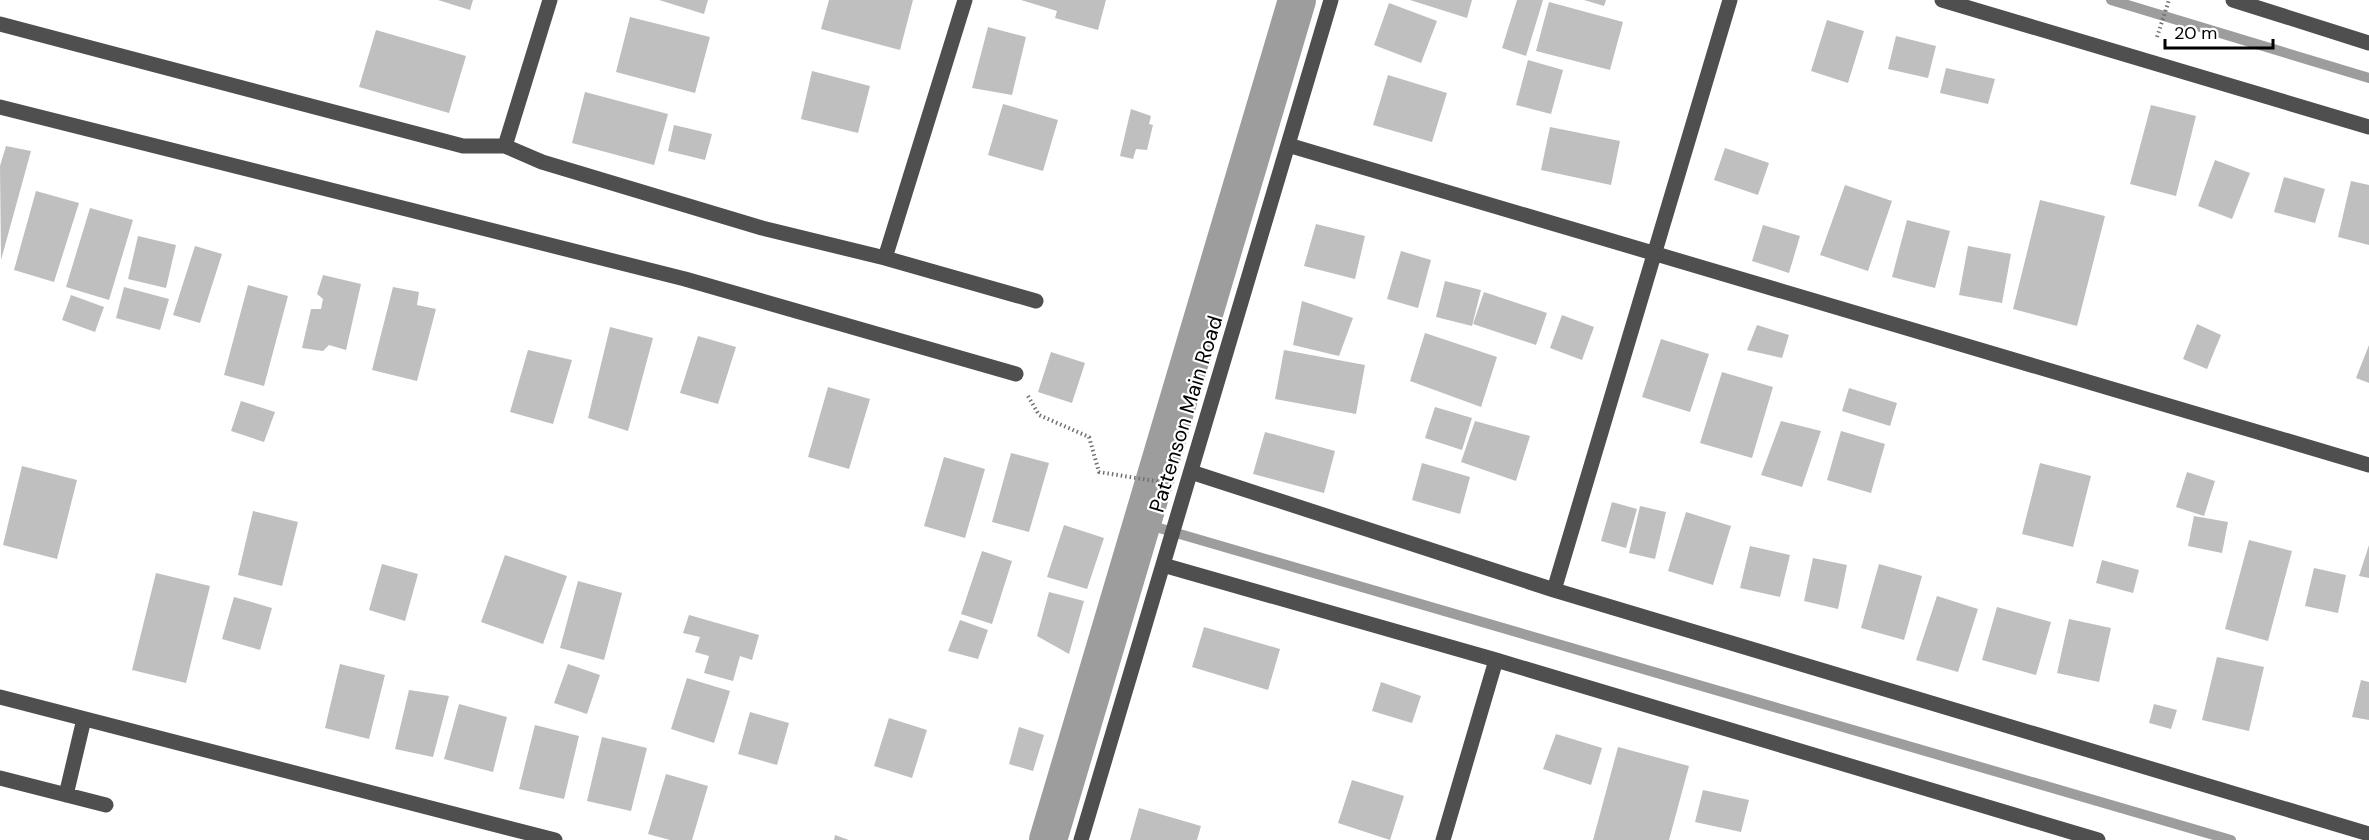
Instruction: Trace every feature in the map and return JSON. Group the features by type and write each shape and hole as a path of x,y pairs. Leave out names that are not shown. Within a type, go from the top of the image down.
{"street":[{"path":"505,146 550,0"},
{"path":"885,258 964,0"},
{"name":"Pattenson Main Road","path":"1081,840 1331,0"},
{"path":"1554,590 1730,0"},
{"path":"1941,0 2369,127"},
{"path":"2233,0 2369,43"},
{"path":"0,24 463,146 505,146 542,162 762,228 885,258 1036,301"},
{"path":"0,107 685,279 1016,374"},
{"path":"1288,145 2369,465"},
{"path":"1189,479 2369,834"},
{"path":"1163,565 1496,660 2098,840"},
{"path":"1443,840 1496,660"},
{"path":"0,697 555,840"},
{"path":"66,795 84,719"},
{"path":"0,778 106,805"}],"path":[{"path":"2150,61 2169,0"},
{"path":"1016,374 1039,415 1089,437 1099,472 1189,479"}],"building":[{"path":"438,0 473,0 470,10"},
{"path":"659,0 708,0 704,14"},
{"path":"829,0 913,0 900,50 821,29"},
{"path":"1021,0 1106,0 1098,30 1055,18 1057,11"},
{"path":"1410,0 1472,0 1467,18"},
{"path":"1517,0 1543,0 1526,56 1502,48"},
{"path":"1584,0 1606,0 1604,6"},
{"path":"1549,2 1623,22 1610,70 1536,51"},
{"path":"1389,3 1437,21 1421,63 1374,45"},
{"path":"630,17 710,37 695,93 616,72"},
{"path":"1827,20 1864,31 1848,83 1811,71"},
{"path":"988,27 1026,37 1012,95 972,88"},
{"path":"376,30 466,56 449,113 359,87"},
{"path":"1896,36 1936,46 1928,78 1888,69"},
{"path":"1528,60 1563,70 1551,114 1516,105"},
{"path":"1946,68 1995,79 1988,104 1940,93"},
{"path":"812,71 870,86 858,133 801,119"},
{"path":"1388,75 1447,93 1432,142 1373,125"},
{"path":"585,92 668,114 654,165 572,143"},
{"path":"1003,104 1058,120 1043,171 988,155"},
{"path":"2151,105 2196,116 2176,196 2130,184"},
{"path":"1131,109 1151,116 1149,124 1153,125 1147,150 1136,149 1133,159 1120,156"},
{"path":"674,125 712,134 705,160 668,151"},
{"path":"1550,127 1620,141 1611,185 1541,170"},
{"path":"6,146 31,151 1,260 0,166"},
{"path":"1725,148 1769,163 1758,195 1714,180"},
{"path":"2215,160 2250,173 2232,219 2198,206"},
{"path":"2284,177 2325,189 2315,223 2274,212"},
{"path":"2351,181 2369,185 2369,245 2338,237"},
{"path":"1845,185 1892,201 1868,271 1820,255"},
{"path":"36,191 79,203 54,282 14,270"},
{"path":"2040,200 2105,216 2077,326 2013,309"},
{"path":"90,208 133,220 109,300 66,287"},
{"path":"1907,220 1950,231 1935,288 1892,277"},
{"path":"1316,224 1365,236 1355,279 1304,266"},
{"path":"1763,225 1800,236 1789,273 1752,261"},
{"path":"138,236 176,245 166,288 128,279"},
{"path":"195,246 222,254 200,323 173,315"},
{"path":"1968,246 2011,254 2002,303 1959,295"},
{"path":"1401,251 1431,260 1418,308 1387,299"},
{"path":"323,275 361,284 346,350 329,345 323,351 302,348 311,309 321,309 323,299 317,294"},
{"path":"1445,281 1481,290 1472,326 1436,317"},
{"path":"248,285 288,296 264,386 224,375"},
{"path":"124,287 169,299 160,330 116,318"},
{"path":"393,287 419,292 417,305 436,309 417,381 372,370"},
{"path":"1484,292 1547,313 1536,345 1473,324"},
{"path":"71,295 104,307 95,332 62,320"},
{"path":"1302,301 1353,318 1339,356 1293,345"},
{"path":"1562,315 1594,327 1582,360 1550,348"},
{"path":"2197,324 2221,335 2207,369 2183,359"},
{"path":"1757,325 1789,335 1782,358 1747,350"},
{"path":"610,327 653,338 628,431 588,418"},
{"path":"1425,333 1497,357 1481,407 1410,381"},
{"path":"698,336 736,347 718,404 680,393"},
{"path":"1661,339 1709,354 1690,412 1642,397"},
{"path":"2369,345 2369,383 2356,378"},
{"path":"528,350 572,360 553,424 510,412"},
{"path":"1284,350 1365,365 1356,414 1275,399"},
{"path":"1051,352 1085,363 1072,403 1038,392"},
{"path":"1722,372 1773,387 1752,458 1700,443"},
{"path":"828,387 870,399 849,469 808,457"},
{"path":"1849,388 1897,403 1890,426 1842,411"},
{"path":"241,401 275,412 264,442 231,431"},
{"path":"1435,407 1472,418 1462,450 1425,438"},
{"path":"1475,421 1530,436 1516,481 1461,462"},
{"path":"1781,421 1821,431 1802,487 1761,475"},
{"path":"1841,431 1885,444 1871,493 1827,480"},
{"path":"1265,432 1335,451 1324,493 1253,474"},
{"path":"1011,453 1049,463 1029,532 992,522"},
{"path":"944,457 985,469 965,538 924,526"},
{"path":"1422,463 1470,477 1460,514 1412,500"},
{"path":"2040,463 2091,476 2073,547 2022,534"},
{"path":"22,466 77,480 57,559 3,545"},
{"path":"2187,472 2215,481 2204,516 2176,507"},
{"path":"1612,502 1637,509 1626,548 1601,541"},
{"path":"1640,506 1666,512 1655,559 1629,553"},
{"path":"253,511 298,522 282,586 238,575"},
{"path":"1686,512 1731,526 1713,585 1668,571"},
{"path":"2194,516 2228,522 2222,553 2188,546"},
{"path":"1064,525 1104,538 1087,589 1047,577"},
{"path":"2249,540 2292,551 2268,641 2225,629"},
{"path":"2369,545 2369,578 2359,576"},
{"path":"1750,546 1790,555 1780,597 1740,588"},
{"path":"982,551 1012,561 992,624 961,614"},
{"path":"505,555 567,576 543,644 481,622"},
{"path":"1813,558 1847,565 1838,609 1804,601"},
{"path":"2102,560 2139,570 2133,593 2096,583"},
{"path":"382,564 418,574 405,621 369,610"},
{"path":"1879,564 1922,576 1904,640 1861,628"},
{"path":"2314,568 2346,575 2338,613 2305,606"},
{"path":"156,573 210,586 186,683 132,670"},
{"path":"578,581 622,593 604,660 560,648"},
{"path":"1049,592 1084,601 1069,654 1037,636"},
{"path":"1937,596 1978,609 1958,672 1916,660"},
{"path":"234,597 272,608 260,650 222,639"},
{"path":"1997,607 2051,622 2036,675 1982,660"},
{"path":"689,615 759,635 752,660 740,656 733,681 704,673 709,656 695,652 700,637 683,633"},
{"path":"2069,619 2111,628 2099,682 2057,673"},
{"path":"960,620 988,630 978,659 948,651"},
{"path":"1204,627 1280,649 1268,690 1192,667"},
{"path":"2217,657 2264,667 2249,731 2202,720"},
{"path":"340,664 385,675 369,739 325,728"},
{"path":"568,664 600,675 587,714 554,703"},
{"path":"687,678 730,691 714,743 671,729"},
{"path":"2361,680 2369,682 2369,720 2352,717"},
{"path":"1381,682 1421,696 1412,723 1372,711"},
{"path":"409,690 449,696 433,757 395,749"},
{"path":"459,704 507,717 493,772 444,759"},
{"path":"2154,704 2177,710 2171,729 2149,723"},
{"path":"750,712 789,723 777,765 738,754"},
{"path":"889,718 927,730 912,778 874,766"},
{"path":"535,725 579,736 564,799 519,789"},
{"path":"1019,727 1044,735 1033,771 1009,764"},
{"path":"1556,734 1602,748 1591,785 1543,769"},
{"path":"602,737 647,748 631,811 587,801"},
{"path":"1618,747 1689,766 1669,840 1593,840"},
{"path":"666,774 708,786 692,840 670,840 648,834"},
{"path":"1352,780 1404,796 1390,840 1338,823"},
{"path":"1703,790 1749,800 1741,832 1695,822"},
{"path":"1139,808 1201,826 1197,840 1130,840"},
{"path":"835,835 849,840 834,840"}],"waterway":[{"path":"1048,840 1297,0"},
{"path":"2111,0 2369,78"},
{"path":"1142,523 2231,840"}]}
